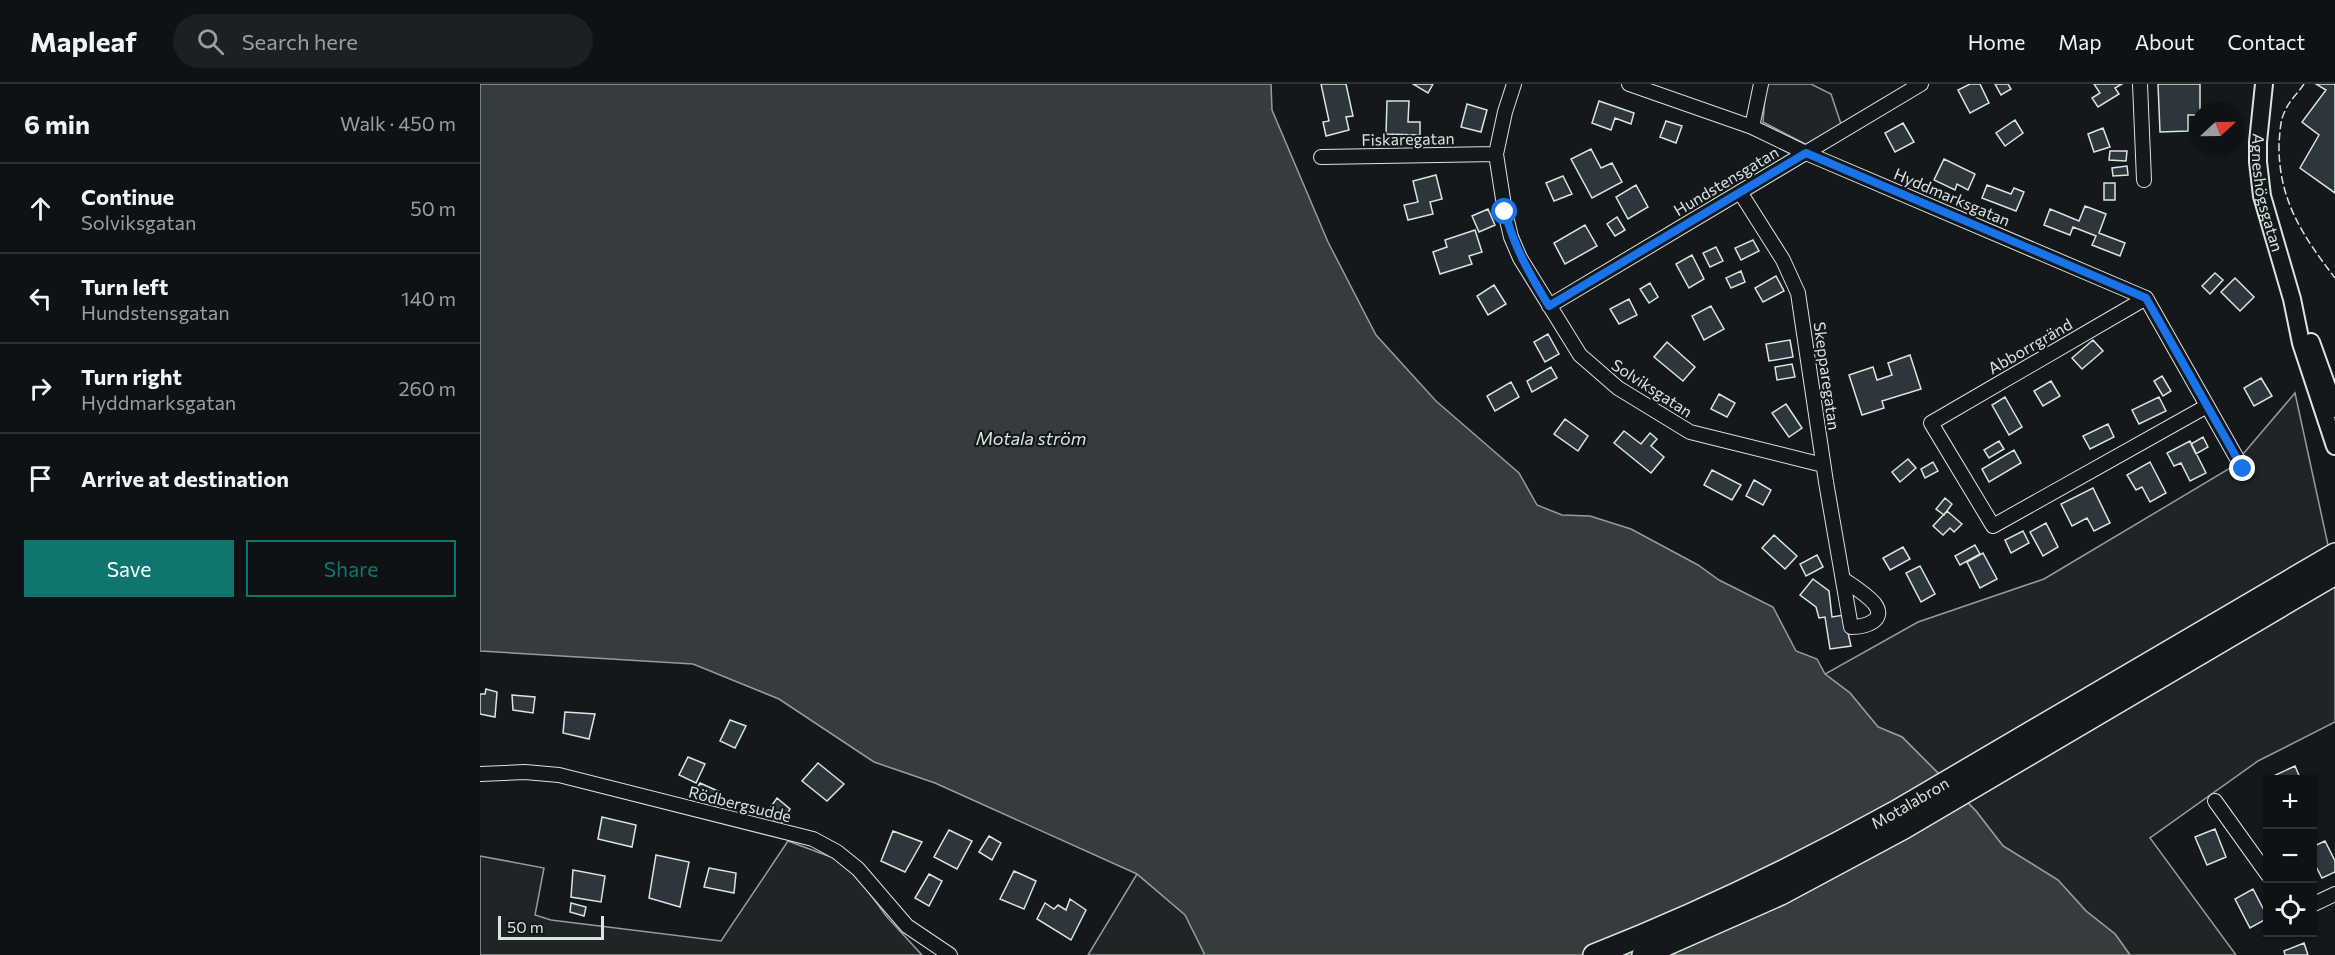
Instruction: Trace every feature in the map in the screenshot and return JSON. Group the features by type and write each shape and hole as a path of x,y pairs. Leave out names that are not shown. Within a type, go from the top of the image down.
{"highway":[{"path":"2217,633 2324,573 2335,554"},
{"name":"Motalabron","path":"1594,955 1720,902 1835,845 2217,633"},
{"name":"Motalabron","path":"1643,955 1781,894 1904,828 2217,633"}],"street":[{"name":"Solviksgatan","path":"1514,84 1504,112 1496,154 1498,176 1512,237 1520,258 1580,355 1618,388 1674,425 1690,432 1823,465"},
{"name":"Hyddmarksgatan","path":"1629,84 1666,90 1806,153 2146,298"},
{"path":"1752,128 1761,84"},
{"name":"Hundstensgatan","path":"1549,306 1921,84"},
{"path":"2140,84 2144,180"},
{"name":"Agneshögsgatan","path":"2264,84 2258,142 2259,179 2268,221 2292,299 2321,365"},
{"name":"Fiskaregatan","path":"1321,157 1496,154"},
{"name":"Skepparegatan","path":"1740,192 1783,260 1798,293 1823,465 1843,579"},
{"path":"2146,298 2243,469"},
{"name":"Abborrgränd","path":"2146,298 1931,423 1993,526 2207,406"},
{"path":"2321,365 2335,409"},
{"path":"2321,365 2335,446"},
{"name":"Rödbergsudde","path":"480,774 525,772 559,775 813,839 837,852 858,869 907,926 950,955"},
{"path":"2215,801 2263,868"},
{"path":"2317,903 2335,894"}],"shaded area":[{"path":"1766,84 1811,84 1831,94 1843,130 1811,147 1763,122"},
{"path":"2295,393 2328,545 2335,560 2335,722 2258,761 2150,838 2236,955 2130,955 2115,934 2086,911 2058,880 2003,846 1976,811 1902,737 1878,727 1850,693 1825,674 1918,622 2044,579 2232,467"},
{"path":"788,841 847,863 887,917 922,955 480,955 480,856 544,868 535,915 551,920 721,941"},
{"path":"1137,874 1186,915 1205,955 1088,955"}],"water":[{"name":"Motala ström","path":"480,84 1271,84 1272,110 1328,242 1376,335 1436,401 1519,473 1537,505 1562,515 1590,516 1631,529 1698,565 1719,580 1773,607 1796,651 1817,659 1825,674 1850,693 1878,727 1902,737 1976,811 2003,846 2058,880 2086,911 2115,934 2130,955 1205,955 1185,915 1137,874 935,783 874,762 779,699 693,664 480,651"}],"building":[{"path":"1321,84 1346,84 1353,116 1346,117 1349,130 1326,136 1323,122 1329,121"},
{"path":"1413,84 1433,84 1428,93"},
{"path":"1970,84 1980,84 1989,103 1970,113 1958,90"},
{"path":"1995,84 2008,84 2011,89 2001,95"},
{"path":"2094,84 2122,84 2115,88 2119,94 2098,107 2092,98 2100,93"},
{"path":"2158,84 2200,84 2200,102 2191,102 2188,131 2160,132"},
{"path":"2316,84 2335,84 2335,193 2300,168 2319,135 2302,122 2326,90"},
{"path":"1387,101 1409,101 1408,122 1420,122 1420,135 1386,134"},
{"path":"1599,101 1634,113 1631,124 1615,118 1611,130 1592,123"},
{"path":"1467,104 1487,110 1481,132 1461,127"},
{"path":"2015,120 2023,133 2005,146 1996,133"},
{"path":"1666,121 1682,126 1676,143 1660,137"},
{"path":"1903,123 1914,142 1895,152 1885,133"},
{"path":"2103,128 2110,147 2094,152 2088,134"},
{"path":"1591,149 1601,168 1612,163 1622,182 1592,198 1571,159"},
{"path":"2110,151 2127,151 2126,161 2109,160"},
{"path":"1944,159 1975,174 1968,190 1957,184 1955,190 1934,180"},
{"path":"2127,166 2128,175 2113,176 2112,168"},
{"path":"1436,175 1442,199 1430,202 1433,214 1408,220 1404,205 1418,202 1413,181"},
{"path":"1563,176 1572,194 1554,201 1546,183"},
{"path":"2104,183 2115,183 2115,200 2104,200"},
{"path":"1636,185 1648,207 1628,219 1616,197"},
{"path":"1987,185 2011,194 2014,188 2024,192 2016,211 1982,198"},
{"path":"2085,206 2106,214 2099,233 2125,243 2120,256 2092,245 2096,236 2073,227 2070,235 2044,225 2050,209 2079,221"},
{"path":"1488,209 1495,225 1479,232 1472,216"},
{"path":"1617,217 1625,230 1615,236 1607,224"},
{"path":"1585,225 1597,246 1565,264 1554,243"},
{"path":"1475,230 1482,252 1469,256 1472,264 1440,274 1433,252 1447,247 1445,240"},
{"path":"1753,240 1759,251 1741,260 1735,248"},
{"path":"1716,247 1723,261 1710,267 1703,253"},
{"path":"1692,255 1704,279 1689,288 1676,264"},
{"path":"1741,271 1745,282 1731,288 1726,278"},
{"path":"2215,273 2223,280 2210,294 2202,286"},
{"path":"1776,276 1784,291 1763,302 1755,288"},
{"path":"2235,278 2254,297 2240,311 2221,292"},
{"path":"1650,283 1658,297 1649,303 1640,289"},
{"path":"1494,285 1506,304 1488,315 1477,296"},
{"path":"1629,299 1637,315 1619,324 1610,309"},
{"path":"1711,306 1724,329 1704,340 1692,316"},
{"path":"1548,334 1559,354 1545,362 1534,342"},
{"path":"1790,340 1793,357 1769,361 1766,344"},
{"path":"2093,340 2103,351 2082,369 2072,358"},
{"path":"1667,342 1695,367 1683,381 1654,357"},
{"path":"1910,355 1921,389 1882,401 1884,408 1862,415 1849,375 1873,367 1877,380 1892,375 1888,363"},
{"path":"1792,364 1795,377 1777,380 1775,367"},
{"path":"1551,367 1557,378 1532,392 1527,381"},
{"path":"2162,376 2171,391 2163,396 2154,381"},
{"path":"2261,378 2272,396 2254,406 2244,388"},
{"path":"2051,381 2060,396 2043,406 2034,391"},
{"path":"1511,382 1519,397 1495,411 1487,396"},
{"path":"1719,394 1735,403 1727,417 1711,409"},
{"path":"2005,397 2022,427 2009,435 1992,405"},
{"path":"2159,397 2166,411 2139,424 2132,410"},
{"path":"1786,404 1802,428 1789,437 1772,413"},
{"path":"1565,419 1588,436 1578,451 1554,434"},
{"path":"2108,424 2114,437 2090,449 2083,436"},
{"path":"1624,431 1641,444 1650,433 1657,439 1651,446 1664,457 1651,473 1614,443"},
{"path":"2203,437 2208,447 2196,454 2191,444"},
{"path":"1999,441 2004,449 1989,458 1984,450"},
{"path":"2190,441 2206,473 2190,481 2181,463 2174,466 2167,453"},
{"path":"2014,450 2021,463 1989,482 1982,469"},
{"path":"1908,459 1916,468 1900,482 1892,472"},
{"path":"1933,462 1938,471 1925,478 1921,469"},
{"path":"2150,462 2166,493 2150,502 2142,487 2136,490 2127,475"},
{"path":"1712,470 1741,485 1732,500 1704,485"},
{"path":"1754,480 1771,490 1763,505 1746,496"},
{"path":"2093,488 2110,523 2094,531 2087,518 2072,526 2061,504"},
{"path":"1945,498 1952,504 1944,515 1936,509"},
{"path":"1947,511 1962,524 1954,532 1950,528 1943,535 1933,526"},
{"path":"2046,523 2058,547 2043,556 2030,532"},
{"path":"2023,531 2029,543 2011,553 2005,540"},
{"path":"1774,535 1797,556 1785,569 1762,548"},
{"path":"1975,545 1980,554 1960,565 1955,556"},
{"path":"1903,547 1910,559 1890,570 1883,558"},
{"path":"1983,553 1997,579 1980,588 1967,562"},
{"path":"1817,555 1823,567 1806,576 1800,564"},
{"path":"1920,566 1935,594 1921,602 1906,573"},
{"path":"1813,579 1829,591 1832,617 1844,615 1851,646 1830,649 1825,617 1819,618 1816,607 1800,595"},
{"path":"486,689 497,692 495,717 480,714 480,694 485,694"},
{"path":"512,695 535,697 533,713 513,710"},
{"path":"565,712 595,714 589,739 563,733"},
{"path":"730,720 746,726 735,748 720,741"},
{"path":"688,757 705,764 696,783 679,775"},
{"path":"818,763 844,784 827,801 802,781"},
{"path":"2295,766 2299,775 2276,775"},
{"path":"700,783 720,792 716,806 694,793"},
{"path":"777,798 790,809 781,824 765,815"},
{"path":"602,817 636,825 632,847 598,839"},
{"path":"2215,829 2226,857 2207,865 2195,837"},
{"path":"949,830 972,841 957,869 934,857"},
{"path":"893,831 922,842 905,872 881,861"},
{"path":"989,836 1001,843 992,860 979,852"},
{"path":"2325,841 2335,861 2335,872 2322,878 2317,868 2317,845"},
{"path":"656,855 689,862 680,907 649,898"},
{"path":"709,868 736,873 734,893 704,887"},
{"path":"573,870 605,876 601,902 571,897"},
{"path":"1014,871 1036,881 1024,909 1000,899"},
{"path":"929,874 942,881 929,906 915,898"},
{"path":"2253,889 2263,908 2263,921 2250,928 2235,899"},
{"path":"1070,899 1086,910 1071,940 1037,919 1045,903 1054,909 1058,905 1066,910"},
{"path":"571,903 586,907 584,916 570,912"},
{"path":"2304,943 2308,955 2285,955 2284,951"}],"fence":[{"path":"2304,84 2291,100 2281,122 2279,143 2283,182 2294,215 2312,247 2335,278"}],"route":[{"path":"1505,212 1520,258 1549,306 1806,153 2146,298 2243,469"}]}
